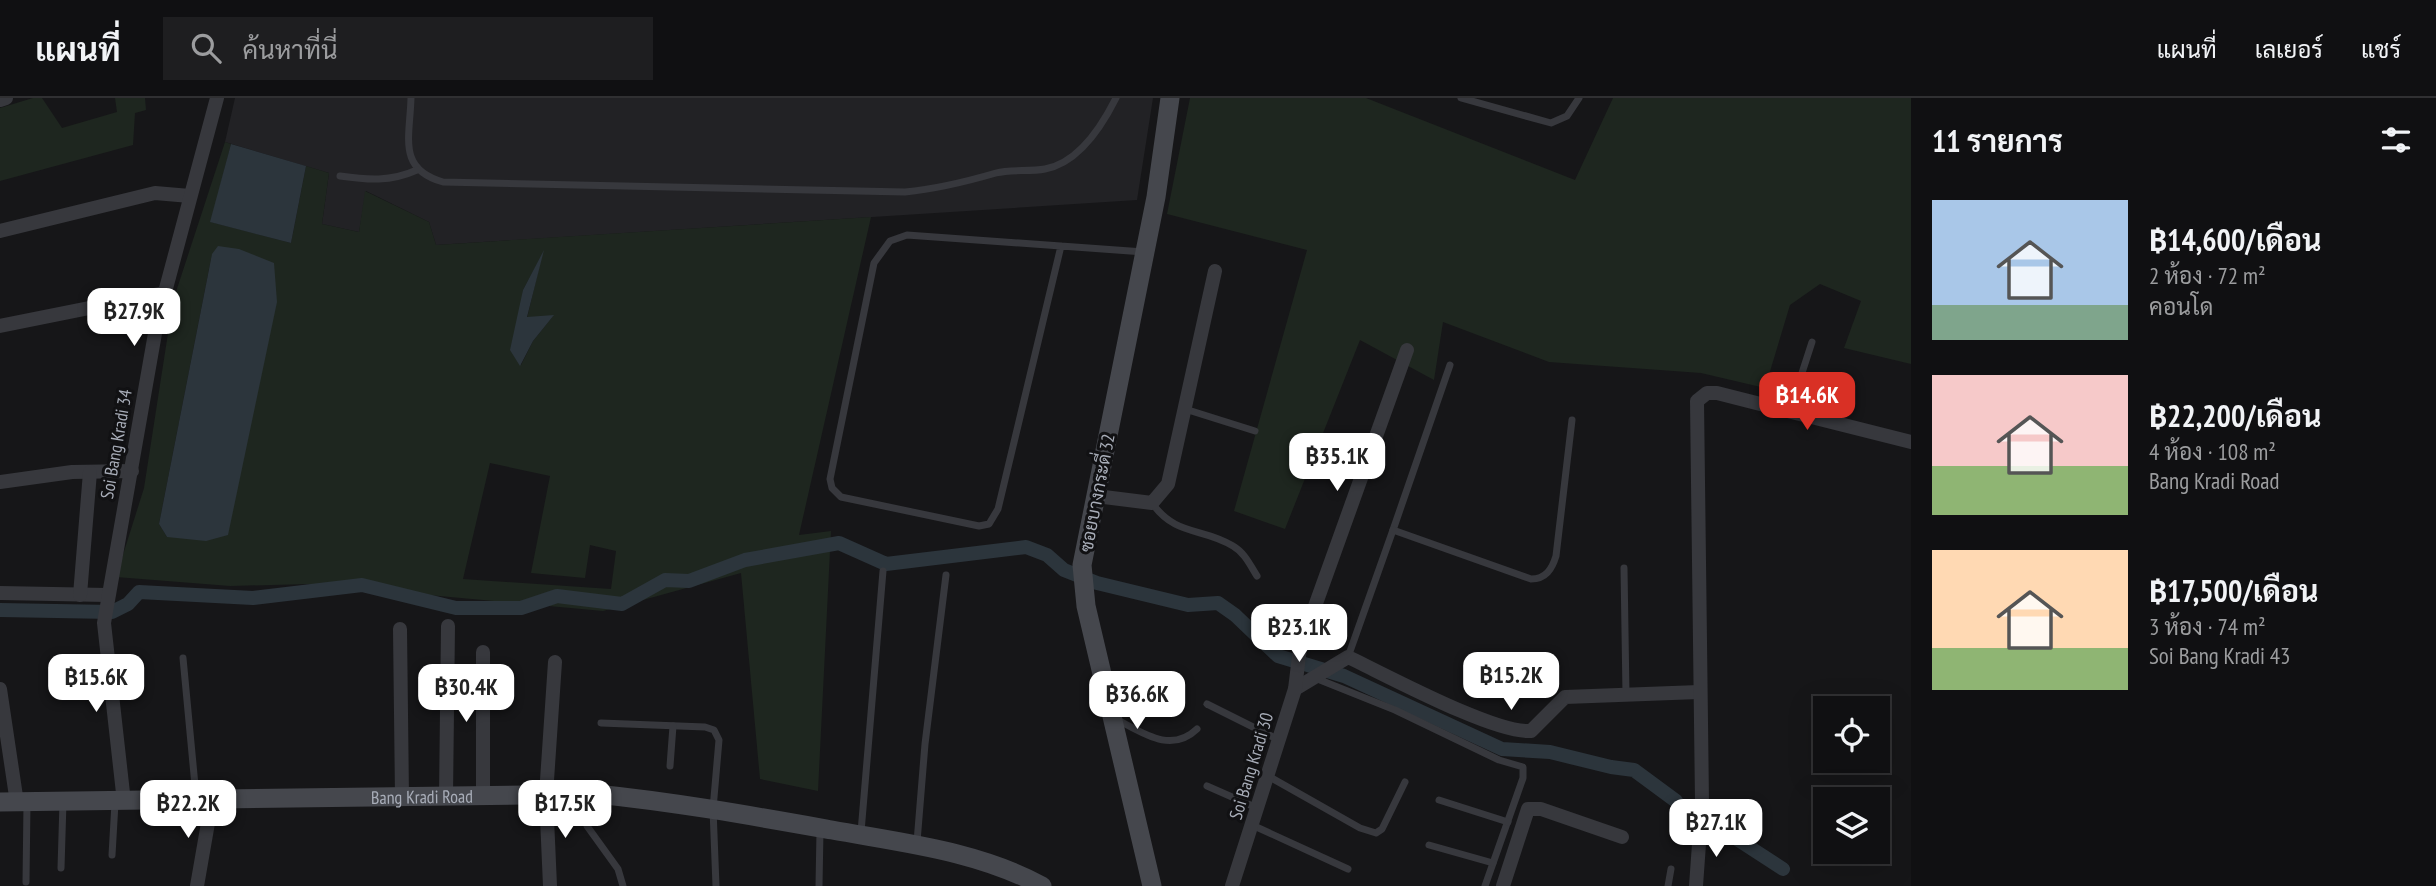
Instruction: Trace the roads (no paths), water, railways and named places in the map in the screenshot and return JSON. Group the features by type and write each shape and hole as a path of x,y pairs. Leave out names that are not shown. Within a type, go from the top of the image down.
{"street":[{"path":"0,100 6,98"},
{"name":"Soi Bang Kradi 34","path":"120,802 105,609 163,293 217,98"},
{"name":"ซอยบางกระดี่ 32","path":"1152,886 1082,574 1144,252 1170,98"},
{"path":"0,231 138,196 169,192 190,197"},
{"path":"1096,496 1152,503 1168,484 1215,271"},
{"path":"0,326 163,293"},
{"name":"Soi Bang Kradi 30","path":"1232,886 1295,689 1299,652 1407,350"},
{"path":"1696,886 1702,802 1697,401 1707,393 1717,393 1911,442"},
{"path":"0,482 38,475 132,471"},
{"path":"80,594 90,472"},
{"path":"0,593 80,594 105,609"},
{"path":"446,797 448,626"},
{"path":"400,629 402,797"},
{"path":"483,652 484,796"},
{"path":"550,886 546,795 555,662"},
{"path":"1295,689 1335,663 1492,724 1520,732 1531,731 1565,697 1699,692"},
{"path":"0,689 15,802"},
{"name":"Bang Kradi Road","path":"15,802 584,794 663,801 917,845 995,864 1031,883"},
{"path":"197,886 204,800"},
{"path":"1503,886 1528,809 1541,809 1622,837"}],"lane":[{"path":"411,98 410,157 417,170 428,177 464,184 915,191 977,180 998,172 1043,170 1060,165 1102,124 1116,98"},
{"path":"1461,98 1551,123 1567,116 1579,98"},
{"path":"340,176 376,181 398,179 417,170"},
{"path":"1061,246 998,509 989,524 979,526 841,497 832,488 830,479 874,263 880,251 890,241 907,235 1061,246 1144,252"},
{"path":"1790,410 1812,342"},
{"path":"1335,663 1393,530 1450,365"},
{"path":"1185,409 1255,431"},
{"path":"1393,530 1506,572 1540,579 1552,567 1556,556 1572,420"},
{"path":"1152,503 1161,515 1176,526 1231,544 1247,559 1257,576"},
{"path":"1624,568 1626,695"},
{"path":"861,835 883,571"},
{"path":"917,845 925,744 946,575"},
{"path":"183,658 204,800"},
{"path":"1311,677 1395,710 1499,760 1523,767 1523,778 1485,886"},
{"path":"1207,704 1279,740"},
{"path":"1113,718 1169,743 1180,741 1197,729"},
{"path":"601,723 714,730 719,740 713,809 717,886"},
{"path":"670,766 673,726"},
{"path":"1268,776 1360,828 1376,833 1382,830 1405,782"},
{"path":"1207,786 1258,809"},
{"path":"584,794 586,826 618,869 623,886"},
{"path":"1440,800 1508,822"},
{"path":"15,802 26,882"},
{"path":"61,868 63,802"},
{"path":"112,855 120,802"},
{"path":"1252,825 1348,869"},
{"path":"819,886 820,828"},
{"path":"1429,845 1493,863"},
{"path":"1668,886 1671,869"}],"waterway":[{"path":"0,610 112,612 128,604 139,592 253,598 362,585 456,608 521,608 557,596 622,604 665,580 689,581 745,560 839,543 886,564 1026,547 1047,555 1064,570 1097,583 1188,605 1218,603 1235,615 1278,656 1344,676 1502,749 1550,752 1634,770 1676,801 1685,816 1723,830 1783,869"}]}
